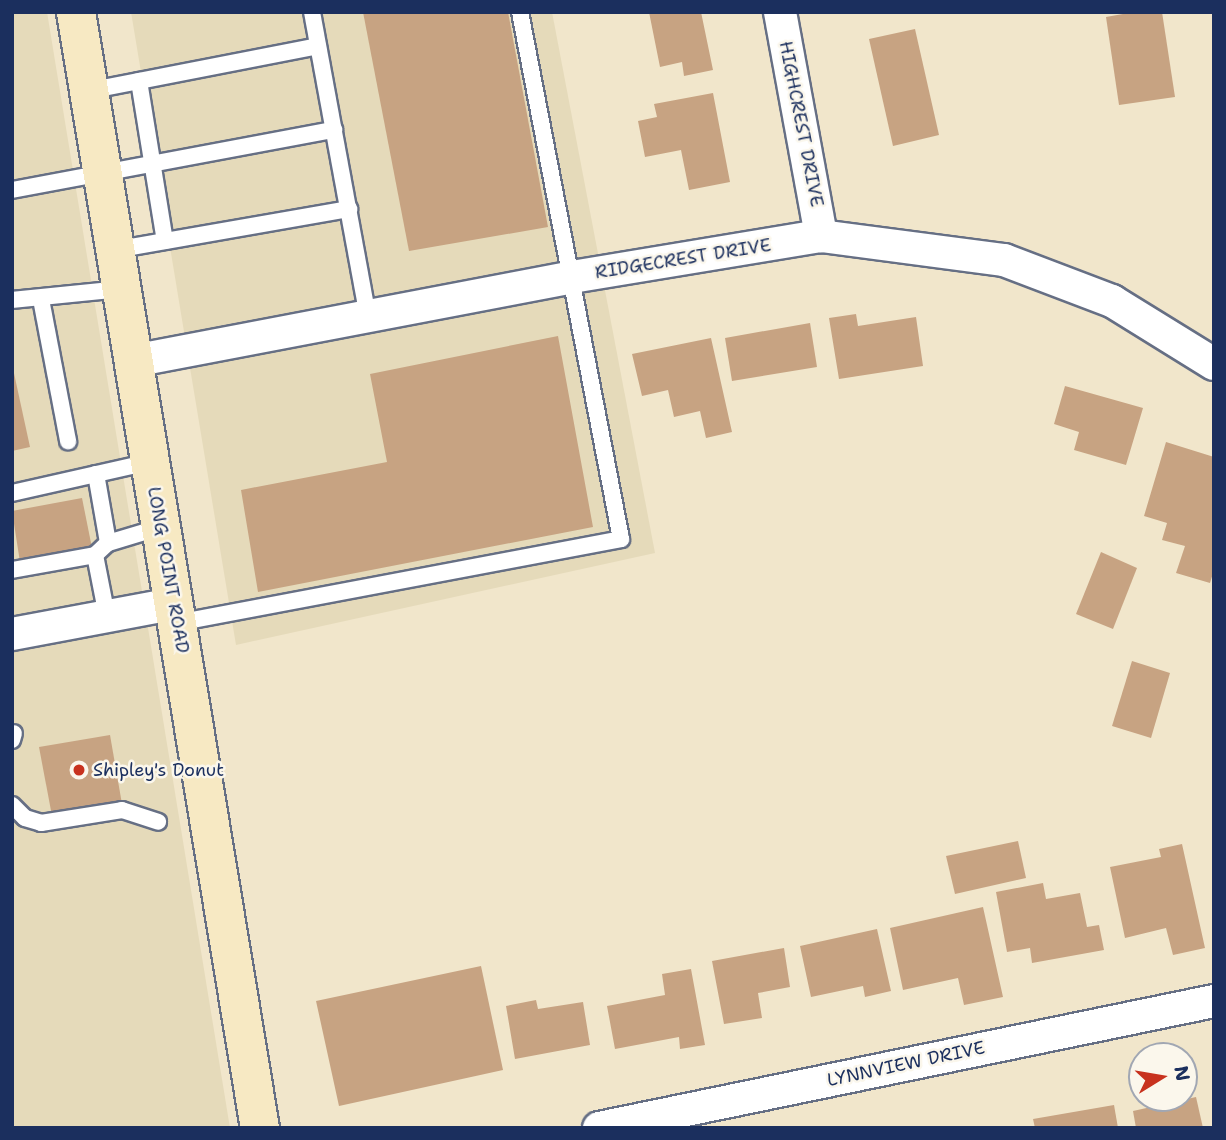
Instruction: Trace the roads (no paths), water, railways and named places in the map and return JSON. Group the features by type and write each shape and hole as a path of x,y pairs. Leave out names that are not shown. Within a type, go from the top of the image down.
{"main road":[{"name":"LONG POINT ROAD","path":"76,12 260,1128"}],"street":[{"name":"HIGHCREST DRIVE","path":"780,12 821,236"},
{"name":"RIDGECREST DRIVE","path":"133,360 572,277 821,236 1004,260 1112,301 1214,364"},
{"path":"12,634 107,616 175,613"},
{"name":"LYNNVIEW DRIVE","path":"599,1128 1214,1001"}],"lane":[{"path":"312,12 368,316"},
{"path":"175,613 621,539 520,12"},
{"path":"88,91 318,46"},
{"path":"139,81 165,241"},
{"path":"12,190 334,130"},
{"path":"114,250 349,209"},
{"path":"12,300 120,289"},
{"path":"41,299 68,441"},
{"path":"12,493 150,462"},
{"path":"96,474 108,543"},
{"path":"12,570 95,555 108,543 161,527"},
{"path":"95,555 107,616"},
{"path":"12,805 25,818 41,823 122,810 158,822"}],"place":[{"name":"Shipley's Donut","path":"79,770"}]}
